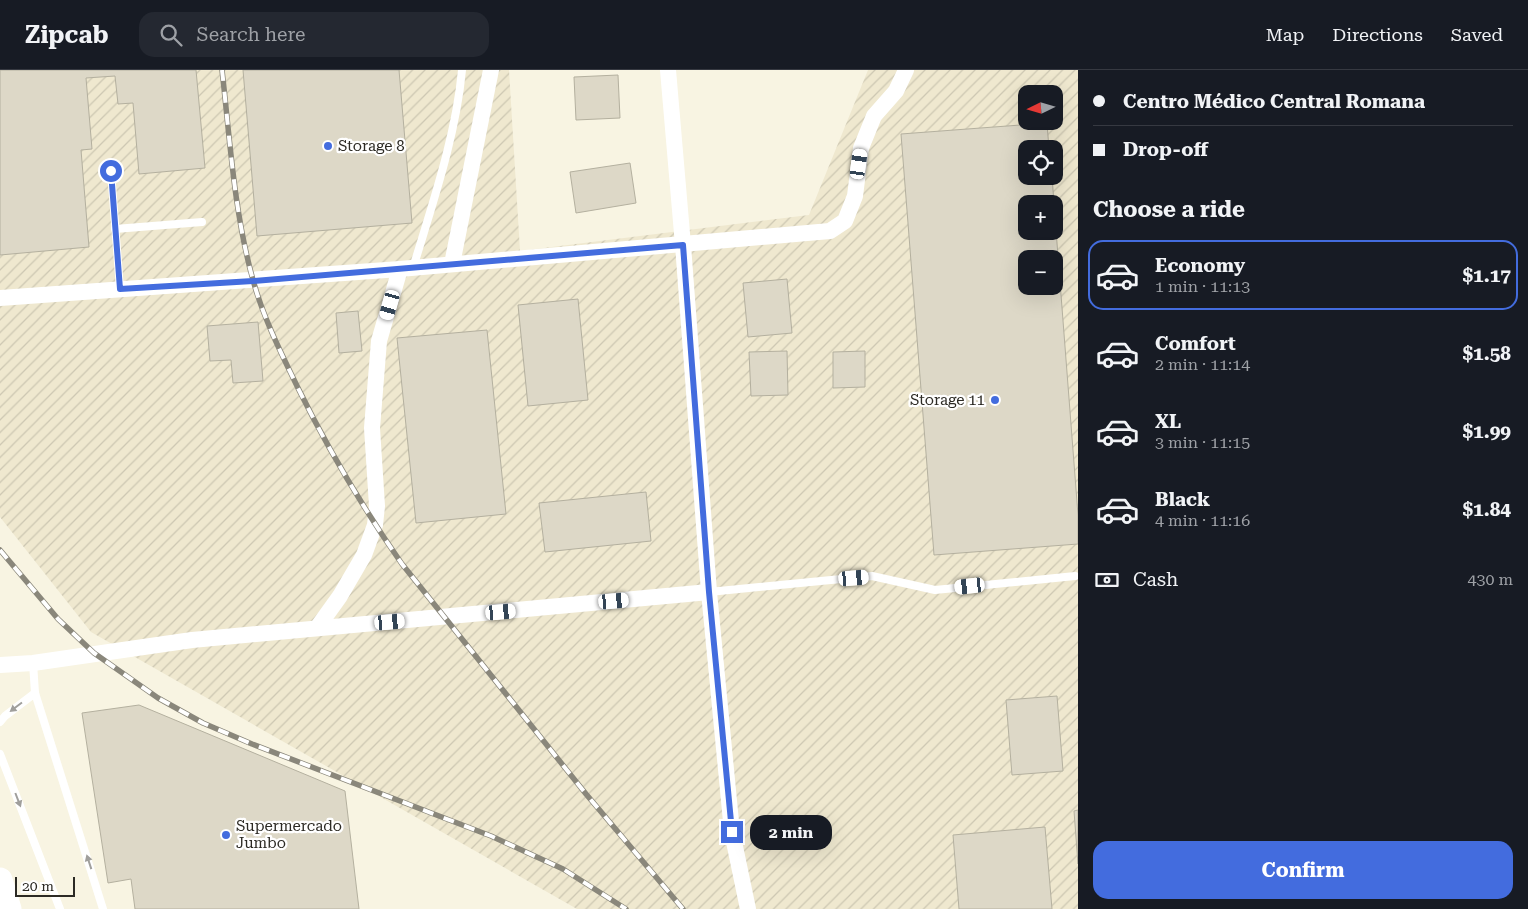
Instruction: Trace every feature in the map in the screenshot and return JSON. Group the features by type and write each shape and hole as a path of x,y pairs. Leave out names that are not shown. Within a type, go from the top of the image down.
{"main road":[{"path":"0,880 6,902"}],"street":[{"path":"452,264 491,70"},
{"path":"668,70 709,592 732,832 748,909"},
{"path":"0,298 406,269 830,231 845,221 855,196 861,148 874,116 896,91 906,70"},
{"path":"317,628 340,596 364,555 375,525 377,506 372,428 379,341 406,269"},
{"path":"0,665 33,663 192,640 709,592"}],"lane":[{"path":"406,269 443,168 461,88 462,70"},
{"path":"111,171 120,289"},
{"path":"115,229 202,222"},
{"path":"709,592 872,576 935,590 1074,576"},
{"path":"33,663 35,693 103,909"},
{"path":"0,722 35,693"},
{"path":"0,754 60,909"}],"shaded area":[{"path":"0,70 509,70 520,251 809,215 868,70 1078,70 1078,909 577,909 91,632 0,517"}],"building":[{"path":"0,70 196,70 205,168 139,174 133,103 118,104 115,76 86,78 92,149 81,150 89,247 0,255"},
{"name":"Storage 8","path":"243,70 399,70 412,223 257,236"},
{"path":"618,75 620,118 576,120 574,77"},
{"name":"Storage 11","path":"1018,125 1018,130 1048,130 1048,140 1018,140 1018,185 1053,185 1053,195 1018,195 1018,240 1057,240 1058,250 1018,250 1018,295 1061,295 1078,515 1078,544 934,555 901,134"},
{"path":"630,163 636,203 576,213 570,172"},
{"path":"787,279 792,333 748,337 743,283"},
{"path":"578,299 588,400 528,406 518,305"},
{"path":"358,311 362,351 339,353 336,313"},
{"path":"258,322 263,381 233,383 231,360 210,361 207,326"},
{"path":"487,330 506,514 416,523 397,338"},
{"path":"787,351 788,395 751,396 749,352"},
{"path":"865,351 865,387 833,388 833,352"},
{"path":"646,492 651,541 545,552 539,503"},
{"path":"1057,696 1063,771 1012,775 1006,700"},
{"name":"Supermercado Jumbo","path":"139,705 345,791 359,909 135,909 131,879 108,883 82,713"},
{"path":"1078,810 1078,864 1074,811"},
{"path":"1045,827 1052,909 959,909 953,835"}],"railway":[{"path":"222,70 237,202 253,280 273,335 321,433 360,500 402,564 586,794 683,909"},
{"path":"0,550 58,619 94,653 158,698 203,723 252,744 491,836 563,869 626,909"}],"place":[{"name":"Storage 8","path":"328,146"},
{"name":"Storage 11","path":"995,400"},
{"name":"Supermercado Jumbo","path":"226,835"}],"route":[{"path":"111,171 120,289 253,281 683,245 709,592 732,832"}]}
